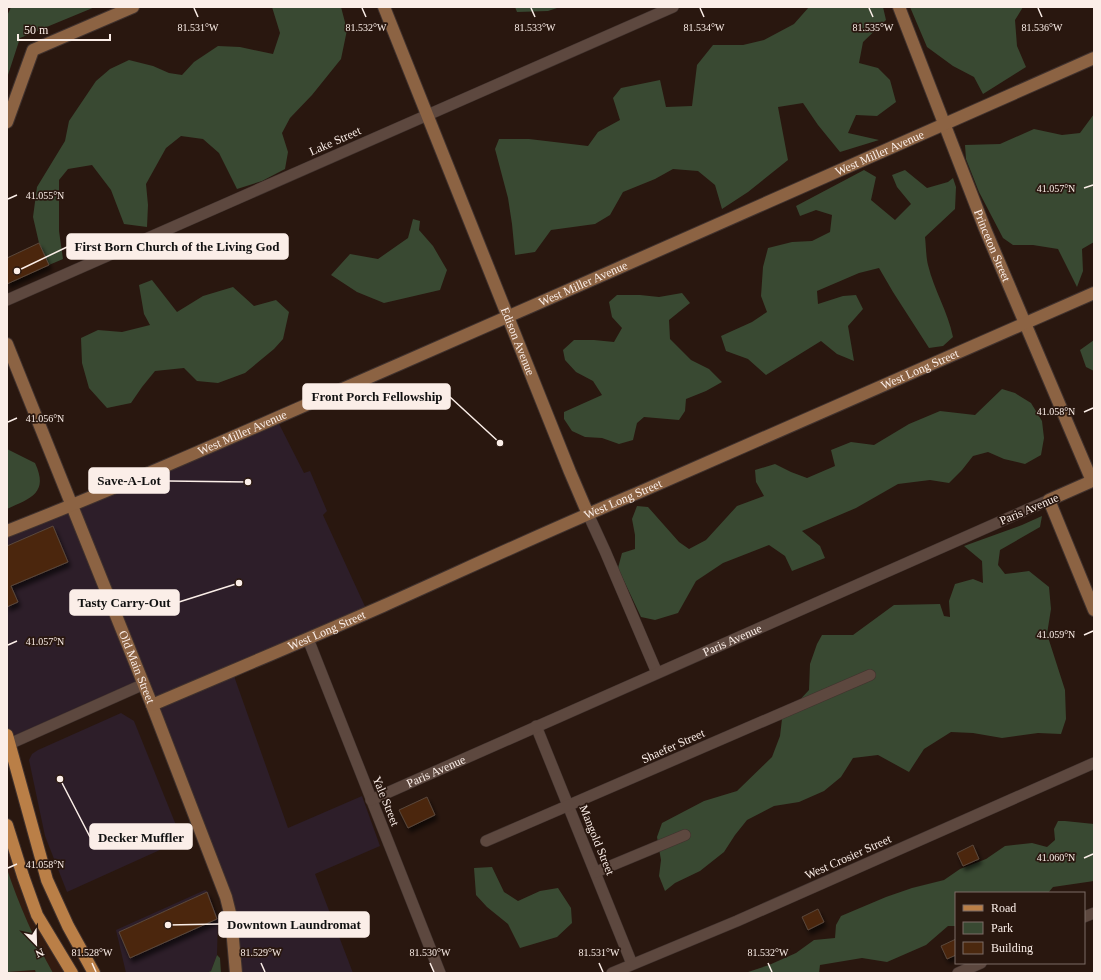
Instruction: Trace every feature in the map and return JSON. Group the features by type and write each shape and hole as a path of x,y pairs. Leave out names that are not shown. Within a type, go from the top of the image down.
{"main road":[{"path":"8,741 47,880 68,926 94,973"},
{"path":"7,825 37,916 72,973"}],"street":[{"path":"7,122 33,50 133,7"},
{"name":"Edison Avenue","path":"384,7 570,472 657,672"},
{"name":"Lake Street","path":"7,300 673,7"},
{"name":"Princeton Street","path":"899,7 985,229 1093,481"},
{"name":"West Miller Avenue","path":"7,531 72,506 507,317 1094,58"},
{"name":"West Long Street","path":"152,705 308,639 588,514 1094,293"},
{"name":"Old Main Street","path":"7,344 144,684 228,902 231,917 236,973"},
{"name":"Paris Avenue","path":"371,800 657,672 1093,481"},
{"path":"1049,500 1094,610"},
{"name":"Yale Street","path":"308,639 440,973"},
{"name":"Shaefer Street","path":"486,841 870,674"},
{"path":"8,741 144,684"},
{"name":"Mangold Street","path":"536,726 632,964"},
{"name":"West Crosier Street","path":"612,973 737,920 1094,763"},
{"path":"596,872 685,835"},
{"path":"958,973 979,964"}],"shaded area":[{"path":"276,418 304,473 310,471 327,511 323,515 368,613 152,705 72,506"},
{"path":"69,511 141,683 12,740 7,724 7,534"},
{"path":"234,676 288,828 362,796 380,846 315,874 353,973 240,973 234,911 157,707"},
{"path":"121,713 134,721 182,840 67,892 45,836 29,760 32,754 38,750"},
{"path":"7,835 67,973 7,973"},
{"path":"205,890 208,892 218,919 217,955 211,971 206,973 126,973 116,930"}],"green space":[{"path":"11,7 95,7 20,38 7,78 7,16"},
{"path":"272,7 341,7 347,30 341,59 312,95 290,118 282,133 288,152 285,169 262,181 237,189 219,153 203,139 181,136 166,148 146,184 148,205 147,227 124,224 111,190 92,165 68,169 59,180 59,231 63,259 49,265 39,243 33,217 37,187 65,141 69,121 96,81 110,69 129,60 153,66 169,73 182,75 194,62 218,46 240,47 273,54 280,33"},
{"path":"515,7 560,7 548,11 517,12"},
{"path":"809,7 883,7 886,20 863,42 859,63 878,68 890,80 896,102 877,116 856,115 848,133 879,140 840,152 818,125 803,103 778,107 788,160 748,192 722,209 715,185 698,171 673,169 655,179 623,192 610,215 595,224 551,230 535,252 515,255 508,198 495,149 499,139 529,139 588,146 598,132 620,120 613,98 621,88 660,80 666,107 692,106 697,65 713,45 743,45 764,40 794,24"},
{"path":"910,7 1023,7 1015,20 1017,46 1026,67 983,94 974,77 953,66 927,47"},
{"path":"1094,114 1094,242 1082,249 1083,271 1077,287 1058,249 1033,245 1013,245 1003,238 979,192 966,159 965,145 1000,144 1034,129 1062,135 1080,133"},
{"path":"864,170 876,177 871,200 895,220 911,204 897,187 892,175 905,170 927,188 948,182 953,178 956,187 955,209 925,237 928,265 953,337 943,346 929,348 879,268 859,273 817,291 818,304 843,296 856,295 863,309 848,326 854,361 837,354 821,341 766,375 748,359 726,351 721,336 752,322 767,312 761,296 763,267 768,248 792,242 812,241 830,232 832,215 816,210 800,216 796,206"},
{"path":"413,219 420,221 419,230 433,246 447,270 440,290 384,303 357,292 331,275 350,254 378,259 408,238"},
{"path":"152,280 177,312 203,296 233,287 254,306 276,300 289,312 283,339 274,349 245,373 218,383 197,381 184,368 155,371 131,403 107,408 89,388 82,363 81,338 98,330 122,332 150,325 144,314 139,285"},
{"path":"682,293 690,303 669,320 670,339 691,360 709,369 722,382 706,391 686,399 685,411 679,420 644,417 637,423 633,440 619,444 602,438 585,437 572,431 564,419 564,412 602,395 593,381 576,372 565,360 563,350 574,340 614,342 622,328 612,317 609,302 617,295 659,297"},
{"path":"1094,340 1094,371 1086,367 1080,350"},
{"path":"1002,389 1015,393 1031,403 1042,421 1044,438 1041,455 1025,464 1004,459 988,452 973,456 949,483 930,480 898,484 856,508 802,531 820,546 825,558 792,571 785,556 769,545 723,563 696,581 678,613 655,620 641,617 618,568 622,553 635,549 635,535 632,519 637,506 648,507 679,542 689,549 706,540 737,506 764,496 756,482 755,470 775,464 807,478 835,466 831,450 851,442 874,445 909,424 940,411 975,415"},
{"path":"7,449 35,463 40,481 39,488 30,498 7,509"},
{"path":"1042,516 1040,527 1000,550 998,565 1005,574 1029,571 1049,587 1051,609 1047,634 1065,690 1066,719 1061,734 1038,733 1002,738 973,733 951,732 924,749 909,772 878,755 853,758 841,777 824,791 799,802 774,806 747,820 724,852 700,871 675,883 665,891 659,876 661,860 657,837 662,823 704,801 737,791 772,757 780,736 782,719 809,690 810,664 822,635 853,635 894,605 940,604 944,616 950,617 949,601 955,584 973,579 983,583 982,561 964,546 1022,525"},
{"path":"1058,821 1094,824 1094,881 1053,887 1049,892 955,892 955,926 948,926 926,945 887,962 862,958 820,965 819,973 745,973 769,965 796,953 814,940 835,938 836,925 841,916 886,897 912,888 944,880 960,869 986,859 1005,846 1032,843 1047,847 1055,840 1054,829"},
{"path":"492,867 504,892 518,901 540,891 558,888 571,908 572,923 557,937 520,948 508,924 487,907 476,895 474,868"},
{"path":"7,869 27,922 53,973 36,973 35,970 7,972"},
{"path":"217,955 220,958 221,973 206,973 211,971"}],"building":[{"path":"39,243 49,265 7,284 7,258"},
{"path":"53,526 68,562 11,586 18,602 7,607 7,546"},
{"path":"427,797 435,815 408,828 399,810"},
{"path":"973,845 979,859 963,866 957,853"},
{"path":"207,892 217,919 130,958 119,932"},
{"path":"818,909 824,922 808,930 802,917"},
{"path":"955,939 955,955 947,959 941,946"}],"place":[{"name":"First Born Church of the Living God","path":"17,271"},
{"name":"Front Porch Fellowship","path":"500,443"},
{"name":"Save-A-Lot","path":"248,482"},
{"name":"Tasty Carry-Out","path":"239,583"},
{"name":"Decker Muffler","path":"60,779"},
{"name":"Downtown Laundromat","path":"168,925"}]}
